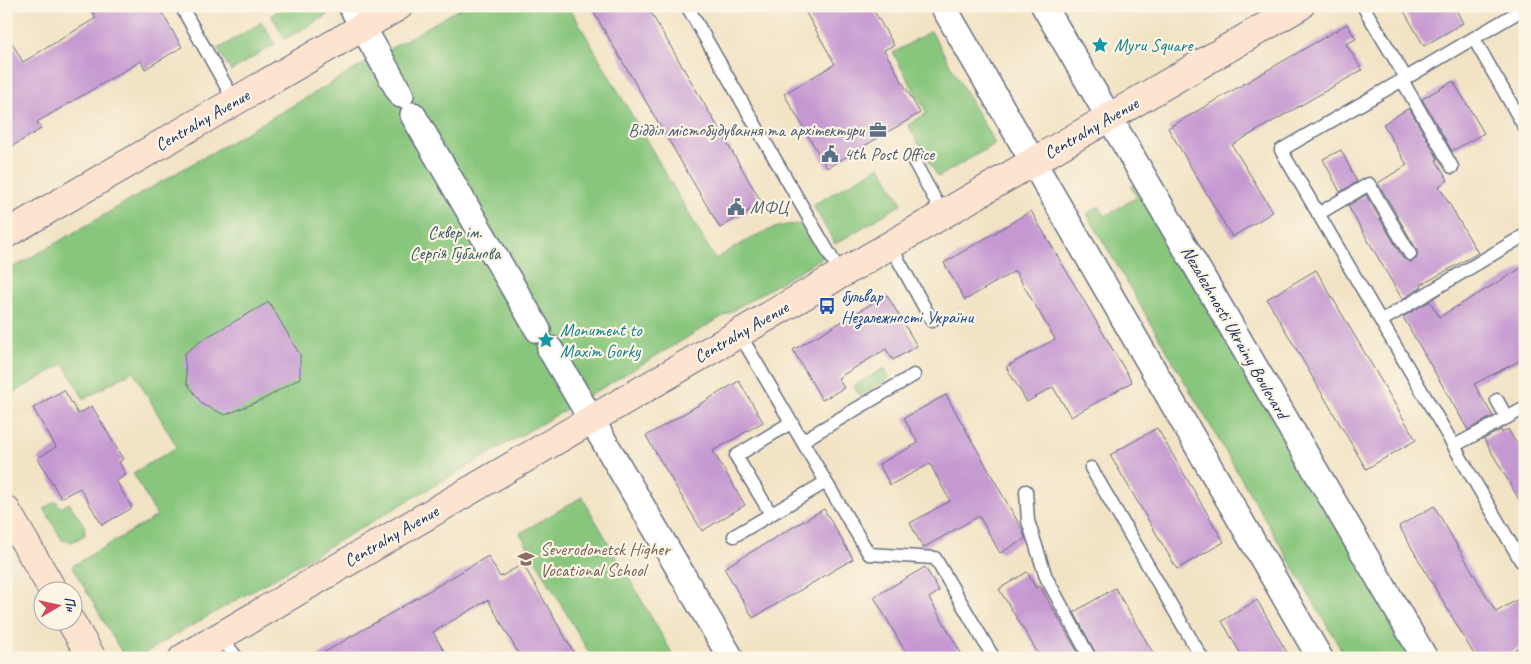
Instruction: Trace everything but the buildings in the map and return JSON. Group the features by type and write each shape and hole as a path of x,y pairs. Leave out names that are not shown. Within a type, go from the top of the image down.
{"street":[{"name":"Centralny Avenue","path":"6,234 235,102 357,17 399,6"},
{"path":"943,6 1320,658"},
{"name":"Nezalezhnosti Ukrainy Boulevard","path":"1044,6 1426,658"},
{"name":"Centralny Avenue","path":"182,658 1300,6"},
{"path":"357,17 731,658"},
{"path":"6,510 48,582"},
{"path":"77,632 92,658"}],"lane":[{"path":"181,6 235,102"},
{"path":"687,6 841,274"},
{"path":"1363,6 1452,167"},
{"path":"1525,8 1281,150 1521,561 1525,559"},
{"path":"1474,39 1525,128"},
{"path":"910,156 943,214"},
{"path":"1318,214 1369,184 1410,254"},
{"path":"1381,321 1525,235"},
{"path":"890,245 932,321"},
{"path":"739,333 869,554 935,558 992,656 991,658"},
{"path":"802,441 914,375"},
{"path":"1497,400 1507,418"},
{"path":"1454,446 1525,408"},
{"path":"771,514 736,456 792,422"},
{"path":"1091,468 1202,658"},
{"path":"734,536 826,482"},
{"path":"1026,491 1028,521 1046,577 1090,658"},
{"path":"220,636 237,658"}],"green space":[{"path":"287,6 322,6 327,15 285,39 271,15"},
{"name":"Сквер ім. Сергія Губанова","path":"464,6 572,6 570,8 715,259 759,234 794,224 806,225 828,254 558,414 136,658 125,658 72,566 157,516 133,473 177,447 133,371 84,399 64,364 6,397 6,272"},
{"path":"262,22 275,44 231,71 218,49"},
{"path":"931,31 995,144 938,177 908,125 927,113 893,53"},
{"path":"880,166 902,204 835,244 813,205"},
{"path":"1143,181 1420,658 1346,658 1087,214 1099,206 1105,216 1137,197 1131,187"},
{"path":"884,368 890,378 860,396 854,386"},
{"path":"582,497 672,653 664,658 592,658 520,533"},
{"path":"56,501 61,508 69,503 84,525 85,535 72,542 62,540 44,508"}],"place":[{"name":"Myru Square","path":"1100,45"},
{"name":"Відділ містобудування та архітектури","path":"878,130"},
{"name":"4th Post Office","path":"830,154"},
{"name":"МФЦ","path":"736,207"},
{"name":"бульвар Незалежності України","path":"827,306"},
{"name":"Monument to Maxim Gorky","path":"546,340"},
{"name":"Severodonetsk Higher Vocational School","path":"526,559"}]}
